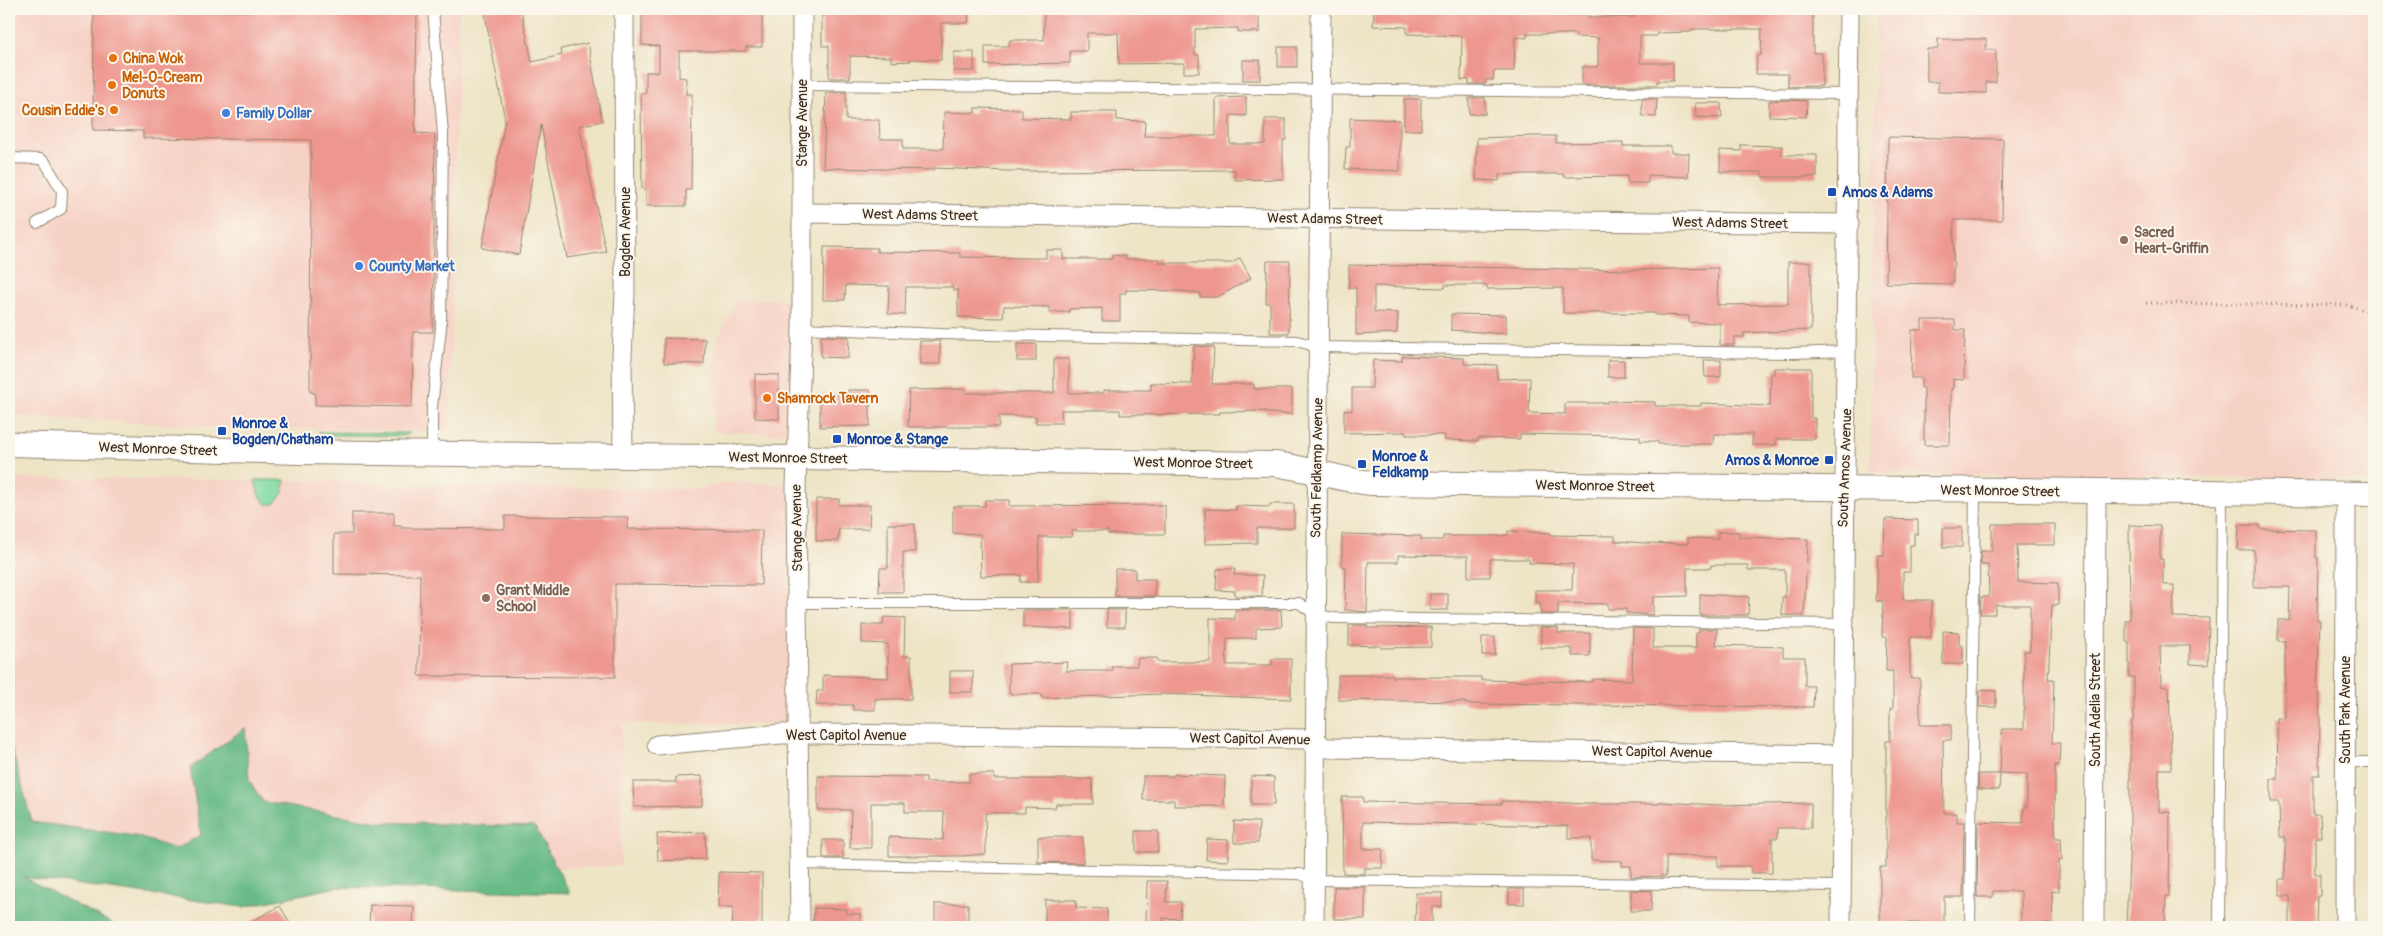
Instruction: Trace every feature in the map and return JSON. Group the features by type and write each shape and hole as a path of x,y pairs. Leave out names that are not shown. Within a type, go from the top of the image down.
{"street":[{"name":"Bogden Avenue","path":"623,456 622,356 625,293 624,9"},
{"name":"Stange Avenue","path":"800,927 797,734 799,603 796,486 799,458 802,328 802,9"},
{"name":"South Feldkamp Avenue","path":"1314,927 1321,9"},
{"name":"South Amos Avenue","path":"1841,927 1843,624 1848,351 1849,9"},
{"name":"West Adams Street","path":"802,213 1849,224"},
{"name":"West Monroe Street","path":"9,444 230,451 1274,464 1317,470 1349,481 1372,483 1845,490 2374,494"},
{"name":"South Adelia Street","path":"2094,927 2096,492"},
{"name":"South Park Avenue","path":"2345,927 2346,493"},
{"name":"West Capitol Avenue","path":"657,745 797,734 1315,739 1324,748 1842,754"}],"lane":[{"path":"432,453 432,407 441,328 443,144 433,9"},
{"path":"801,85 1849,94"},
{"path":"9,158 40,158 46,162 62,191 61,208 36,224"},
{"path":"802,328 940,334 1297,341 1318,347 1793,353 1848,351"},
{"path":"1970,927 1975,491"},
{"path":"2219,927 2222,492"},
{"path":"799,603 1299,604 1316,615 1334,618 1843,624"},
{"path":"2345,762 2374,762"},
{"path":"799,864 1296,874 1315,880 1841,886"}],"path":[{"path":"2146,303 2346,305 2365,310 2374,317"}],"shaded area":[{"path":"9,9 459,9 449,431 215,427 9,416"},
{"name":"Sacred Heart-Griffin","path":"1876,9 2374,9 2374,482 2319,479 1885,473 1870,471"},
{"path":"794,299 791,434 713,432 717,340 737,300"},
{"path":"9,478 352,481 369,485 696,489 730,482 790,485 787,724 622,724 621,866 559,868 170,858 26,829 9,774"}],"green space":[{"path":"318,432 410,433 405,436 324,435"},
{"path":"255,480 285,480 283,493 274,504 266,504 258,493"},
{"path":"245,728 249,780 263,802 378,822 535,827 570,893 337,887 243,907 23,877 113,924 114,927 9,927 9,739 32,822 135,836 176,849 201,835 190,768"}],"building":[{"path":"484,9 521,9 532,62 562,55 561,49 588,43 602,121 579,126 606,252 567,258 541,125 519,255 482,248 505,120"},
{"path":"642,9 762,9 762,47 746,47 746,51 679,51 679,77 686,78 686,94 692,94 691,190 686,190 686,206 646,206 646,189 642,189 641,93 646,93 646,72 659,72 659,46 642,45"},
{"path":"822,9 969,9 968,23 941,23 941,60 910,59 910,61 891,62 891,57 850,56 850,78 829,78 829,46 822,46"},
{"path":"1044,9 1259,9 1259,32 1238,32 1238,28 1195,29 1195,55 1199,55 1199,73 1184,73 1184,63 1119,64 1118,33 1087,33 1087,51 1070,51 1070,63 985,65 985,46 1009,46 1010,40 1044,40"},
{"path":"1374,9 1589,9 1588,17 1635,17 1635,9 1813,9 1813,53 1822,53 1822,86 1788,87 1788,74 1756,74 1757,55 1761,55 1762,29 1691,29 1691,32 1657,33 1657,36 1640,36 1640,63 1673,63 1673,81 1657,81 1657,85 1582,85 1582,67 1597,67 1598,38 1576,37 1576,34 1527,34 1527,38 1515,37 1514,71 1494,71 1493,80 1486,80 1485,84 1469,84 1469,80 1461,80 1462,36 1407,34 1407,27 1373,26"},
{"path":"94,10 417,13 415,133 435,134 433,332 413,332 412,407 315,405 315,393 310,392 311,140 143,138 143,131 93,130"},
{"path":"1938,39 1986,39 1986,50 1996,50 1996,82 1986,82 1986,93 1938,92 1938,82 1927,82 1927,49 1938,49"},
{"path":"1278,47 1297,47 1297,67 1278,67"},
{"path":"954,52 974,52 974,71 954,71"},
{"path":"1243,60 1260,60 1260,80 1243,80"},
{"path":"846,92 846,120 879,120 880,139 903,139 903,149 943,149 944,112 975,113 975,108 1022,109 1022,118 1071,119 1071,112 1117,112 1117,120 1145,121 1144,136 1216,136 1216,98 1246,97 1246,116 1230,115 1230,144 1265,144 1265,119 1286,119 1286,140 1283,140 1283,179 1235,180 1235,170 1008,171 934,168 934,170 823,168 826,93"},
{"path":"1469,98 1485,98 1485,114 1469,114"},
{"path":"1404,99 1421,99 1421,130 1404,130"},
{"path":"1642,99 1657,99 1656,117 1642,116"},
{"path":"1769,101 1807,101 1806,117 1769,116"},
{"path":"1695,103 1721,103 1722,118 1696,117"},
{"path":"1350,118 1400,120 1400,171 1345,169 1346,147 1350,147"},
{"path":"1556,136 1556,143 1623,142 1623,146 1671,146 1671,153 1689,153 1688,177 1648,175 1648,183 1627,183 1627,176 1564,177 1563,174 1499,175 1499,181 1476,180 1477,138"},
{"path":"1888,137 2003,139 2002,220 1954,220 1953,284 1886,283"},
{"path":"1741,145 1782,146 1782,155 1817,155 1817,177 1762,177 1762,172 1720,172 1720,150 1741,151"},
{"path":"824,247 877,248 877,252 960,253 960,257 1031,258 1046,258 1046,250 1063,250 1063,259 1112,259 1112,255 1126,256 1126,259 1160,259 1160,263 1232,263 1240,258 1251,278 1218,297 1200,297 1200,293 1181,291 1126,290 1126,293 1120,293 1120,321 1102,321 1102,308 1069,309 1069,312 1049,312 1049,307 1004,306 1003,318 958,317 958,290 953,290 953,287 906,287 905,315 888,314 889,286 846,285 845,300 823,300"},
{"path":"1267,261 1290,261 1289,333 1270,333 1270,303 1266,303"},
{"path":"1788,262 1811,262 1811,330 1744,333 1744,337 1734,337 1734,345 1720,345 1720,323 1689,322 1689,316 1655,315 1655,313 1563,313 1563,288 1487,289 1487,285 1445,285 1445,288 1374,286 1374,312 1398,313 1397,333 1356,335 1356,288 1349,288 1349,265 1630,270 1718,268 1717,305 1788,304"},
{"path":"1451,314 1506,315 1506,334 1451,330"},
{"path":"1922,320 1955,320 1955,330 1965,330 1964,380 1953,379 1953,389 1951,389 1950,445 1924,445 1924,388 1921,388 1921,378 1911,378 1912,330 1922,330"},
{"path":"821,336 849,337 848,358 821,357"},
{"path":"664,338 705,339 704,364 664,363"},
{"path":"920,341 940,341 940,364 920,364"},
{"path":"1017,344 1036,344 1036,361 1017,361"},
{"path":"1194,346 1214,347 1212,384 1254,384 1254,389 1292,389 1292,414 1266,413 1266,411 1220,412 1220,414 1120,415 1120,410 1061,410 1062,423 1036,423 1036,416 999,416 999,427 908,427 909,390 966,389 966,393 1054,393 1054,359 1069,359 1069,393 1104,393 1104,390 1151,390 1151,383 1192,384"},
{"path":"1402,356 1464,358 1464,364 1497,365 1497,379 1530,378 1529,413 1565,414 1565,403 1608,403 1608,401 1655,402 1655,406 1701,406 1701,403 1770,406 1771,374 1774,374 1774,368 1811,368 1811,418 1815,418 1815,439 1776,439 1776,445 1752,445 1752,434 1714,434 1713,444 1658,444 1658,441 1640,441 1640,437 1625,436 1520,434 1520,439 1478,438 1478,441 1445,440 1445,435 1406,435 1406,432 1344,433 1344,410 1352,411 1352,388 1372,388 1373,360 1402,361"},
{"path":"1608,360 1624,360 1624,377 1608,377"},
{"path":"1704,360 1721,360 1721,377 1705,377"},
{"path":"755,374 779,375 779,419 755,418"},
{"path":"848,390 870,390 870,426 820,427 820,394 848,394"},
{"path":"816,499 839,499 839,505 870,505 869,529 839,529 838,541 816,541"},
{"path":"985,500 1009,500 1009,506 1165,505 1165,534 1108,534 1108,531 1072,531 1072,537 1039,537 1038,582 1020,582 1021,575 981,576 980,534 953,533 953,506 985,506"},
{"path":"1270,504 1294,504 1294,528 1257,528 1257,543 1205,544 1205,509 1236,510 1236,506 1270,507"},
{"path":"352,513 394,513 394,526 402,526 402,528 505,529 505,516 628,517 627,529 762,530 761,585 615,584 615,677 419,676 420,575 334,574 334,534 352,534"},
{"path":"1885,519 1918,520 1918,534 1914,534 1914,545 1910,545 1910,572 1903,572 1903,600 1932,600 1931,637 1910,637 1910,678 1920,678 1920,725 1951,725 1951,740 1943,740 1944,813 1957,813 1957,822 1964,822 1963,897 1944,897 1944,927 1926,927 1926,923 1880,923 1880,867 1886,867 1886,741 1890,741 1890,709 1893,709 1893,671 1886,671 1887,637 1882,637 1883,601 1876,601 1878,555 1884,555"},
{"path":"888,524 915,524 915,552 903,552 903,592 879,592 880,568 888,568"},
{"path":"1992,524 2055,524 2055,545 2017,545 2018,582 2058,583 2058,605 2052,605 2048,679 2054,679 2052,743 2060,743 2059,765 2055,765 2055,838 2061,838 2062,860 2059,860 2059,892 2052,891 2053,924 2021,924 2021,891 1993,891 1993,897 1977,897 1978,822 2023,823 2024,807 2027,807 2027,774 2000,773 2002,729 2024,729 2024,651 2030,651 2030,605 1995,605 1995,614 1980,614 1981,597 1989,597 1988,565 1981,565 1981,551 1992,551"},
{"path":"2129,525 2160,526 2160,559 2163,559 2163,585 2174,585 2173,617 2209,618 2208,665 2190,664 2190,646 2160,646 2161,686 2169,687 2171,749 2171,769 2159,769 2159,812 2170,812 2169,896 2166,896 2165,927 2126,927 2130,840 2130,749 2132,720 2134,720 2134,677 2129,677 2129,642 2126,642 2126,620 2130,620"},
{"path":"2239,525 2260,525 2260,529 2316,530 2316,558 2318,558 2317,620 2320,620 2317,689 2319,689 2320,719 2319,775 2313,775 2313,814 2320,814 2321,837 2315,837 2315,874 2320,874 2320,896 2317,896 2316,927 2290,927 2290,896 2280,896 2280,879 2285,879 2285,837 2280,837 2279,802 2271,802 2271,779 2278,779 2277,718 2285,718 2285,641 2278,641 2278,620 2289,620 2290,587 2254,587 2254,550 2238,550"},
{"path":"1943,528 1962,528 1962,547 1943,547"},
{"path":"1508,531 1551,533 1551,535 1615,536 1615,541 1645,543 1688,544 1688,538 1718,539 1718,532 1739,532 1739,537 1808,539 1804,616 1782,615 1782,597 1785,597 1785,570 1748,570 1748,565 1711,565 1711,568 1687,568 1687,596 1653,597 1653,615 1626,613 1626,609 1608,609 1608,604 1558,603 1558,614 1541,614 1540,602 1535,602 1535,590 1572,590 1573,564 1529,563 1529,559 1490,559 1490,577 1468,577 1468,556 1398,555 1398,562 1368,562 1367,612 1345,610 1346,567 1342,567 1342,534 1421,536 1421,540 1443,540 1443,536 1508,535"},
{"path":"1115,569 1135,569 1135,579 1155,579 1155,596 1115,596"},
{"path":"1217,569 1235,569 1234,575 1263,575 1262,596 1235,596 1235,591 1216,590"},
{"path":"1430,594 1448,594 1448,610 1430,610"},
{"path":"1700,594 1749,597 1748,615 1700,615"},
{"path":"1023,610 1073,610 1073,629 1023,627"},
{"path":"1107,610 1125,610 1125,627 1107,627"},
{"path":"1235,610 1281,610 1282,627 1256,628 1256,638 1227,638 1226,665 1272,665 1272,659 1291,659 1291,699 1163,694 1042,698 1042,694 1009,694 1009,664 1067,662 1066,671 1112,671 1112,666 1137,666 1138,658 1157,658 1157,662 1210,662 1210,618 1235,619"},
{"path":"884,617 905,618 904,656 911,656 911,699 875,699 875,710 853,710 853,705 816,705 817,691 823,691 823,675 888,678 888,644 862,643 862,625 883,625"},
{"path":"1349,625 1367,625 1367,628 1431,627 1431,647 1381,648 1381,646 1349,645"},
{"path":"1541,627 1558,628 1558,633 1590,633 1590,656 1572,656 1572,648 1541,648"},
{"path":"1633,628 1653,629 1653,648 1696,648 1696,633 1699,633 1699,629 1717,629 1716,645 1783,647 1783,657 1805,657 1805,686 1814,686 1813,707 1465,704 1465,702 1338,700 1338,675 1481,677 1481,680 1592,682 1593,679 1632,680"},
{"path":"1943,631 1959,632 1959,645 1963,646 1963,664 1943,664"},
{"path":"1482,637 1495,637 1495,655 1482,655"},
{"path":"950,671 973,671 973,692 950,692"},
{"path":"1980,690 1996,691 1996,707 1979,707"},
{"path":"969,774 994,774 994,779 1092,779 1093,804 1056,804 1055,808 1025,807 1025,813 985,813 986,854 963,856 889,856 889,837 943,840 944,812 905,812 905,803 871,803 871,848 850,848 851,810 818,810 818,776 926,777 926,782 969,782"},
{"path":"1174,774 1225,776 1224,806 1174,806 1174,800 1143,800 1143,776 1174,776"},
{"path":"1979,774 2000,774 1999,790 1978,789"},
{"path":"702,776 702,806 634,807 633,782 676,782 676,777"},
{"path":"1251,776 1274,777 1274,805 1251,805"},
{"path":"1342,797 1363,797 1363,802 1502,804 1502,801 1585,804 1659,804 1660,802 1719,805 1811,803 1811,828 1778,828 1778,838 1772,838 1772,873 1751,873 1751,866 1718,866 1718,856 1666,856 1666,876 1631,877 1631,866 1622,866 1622,861 1591,860 1591,838 1568,838 1568,826 1363,822 1363,849 1383,849 1382,868 1365,868 1365,874 1343,873"},
{"path":"1234,821 1259,822 1258,843 1234,843"},
{"path":"1136,831 1158,831 1158,852 1136,852"},
{"path":"705,832 706,859 658,861 657,834"},
{"path":"1038,837 1083,837 1083,863 1038,862"},
{"path":"1207,839 1228,840 1228,861 1206,860"},
{"path":"823,840 843,840 843,858 823,858"},
{"path":"719,872 762,873 762,927 732,927 733,907 718,907"},
{"path":"1147,881 1167,881 1166,902 1181,902 1180,919 1163,918 1162,927 1146,927"},
{"path":"1334,887 1365,887 1365,919 1334,919"},
{"path":"1509,889 1524,889 1524,904 1509,904"},
{"path":"1631,890 1652,891 1651,911 1631,911"},
{"path":"1416,893 1442,893 1442,907 1432,906 1432,927 1415,927"},
{"path":"1045,900 1076,900 1076,908 1107,909 1107,927 1045,927"},
{"path":"935,904 968,904 968,927 935,927"},
{"path":"370,905 414,906 413,927 369,927"},
{"path":"280,906 292,927 241,927"},
{"path":"814,908 847,909 847,914 860,914 860,927 813,927"}],"place":[{"name":"China Wok","path":"113,58"},
{"name":"Mel-O-Cream Donuts","path":"112,85"},
{"name":"Cousin Eddie's","path":"114,110"},
{"name":"Family Dollar","path":"226,113"},
{"name":"Amos & Adams","path":"1832,192"},
{"name":"Sacred Heart-Griffin","path":"2124,240"},
{"name":"County Market","path":"359,266"},
{"name":"Shamrock Tavern","path":"767,398"},
{"name":"Monroe & Bogden/Chatham","path":"222,431"},
{"name":"Monroe & Stange","path":"837,439"},
{"name":"Amos & Monroe","path":"1829,460"},
{"name":"Monroe & Feldkamp","path":"1362,464"},
{"name":"Grant Middle School","path":"486,598"}]}
